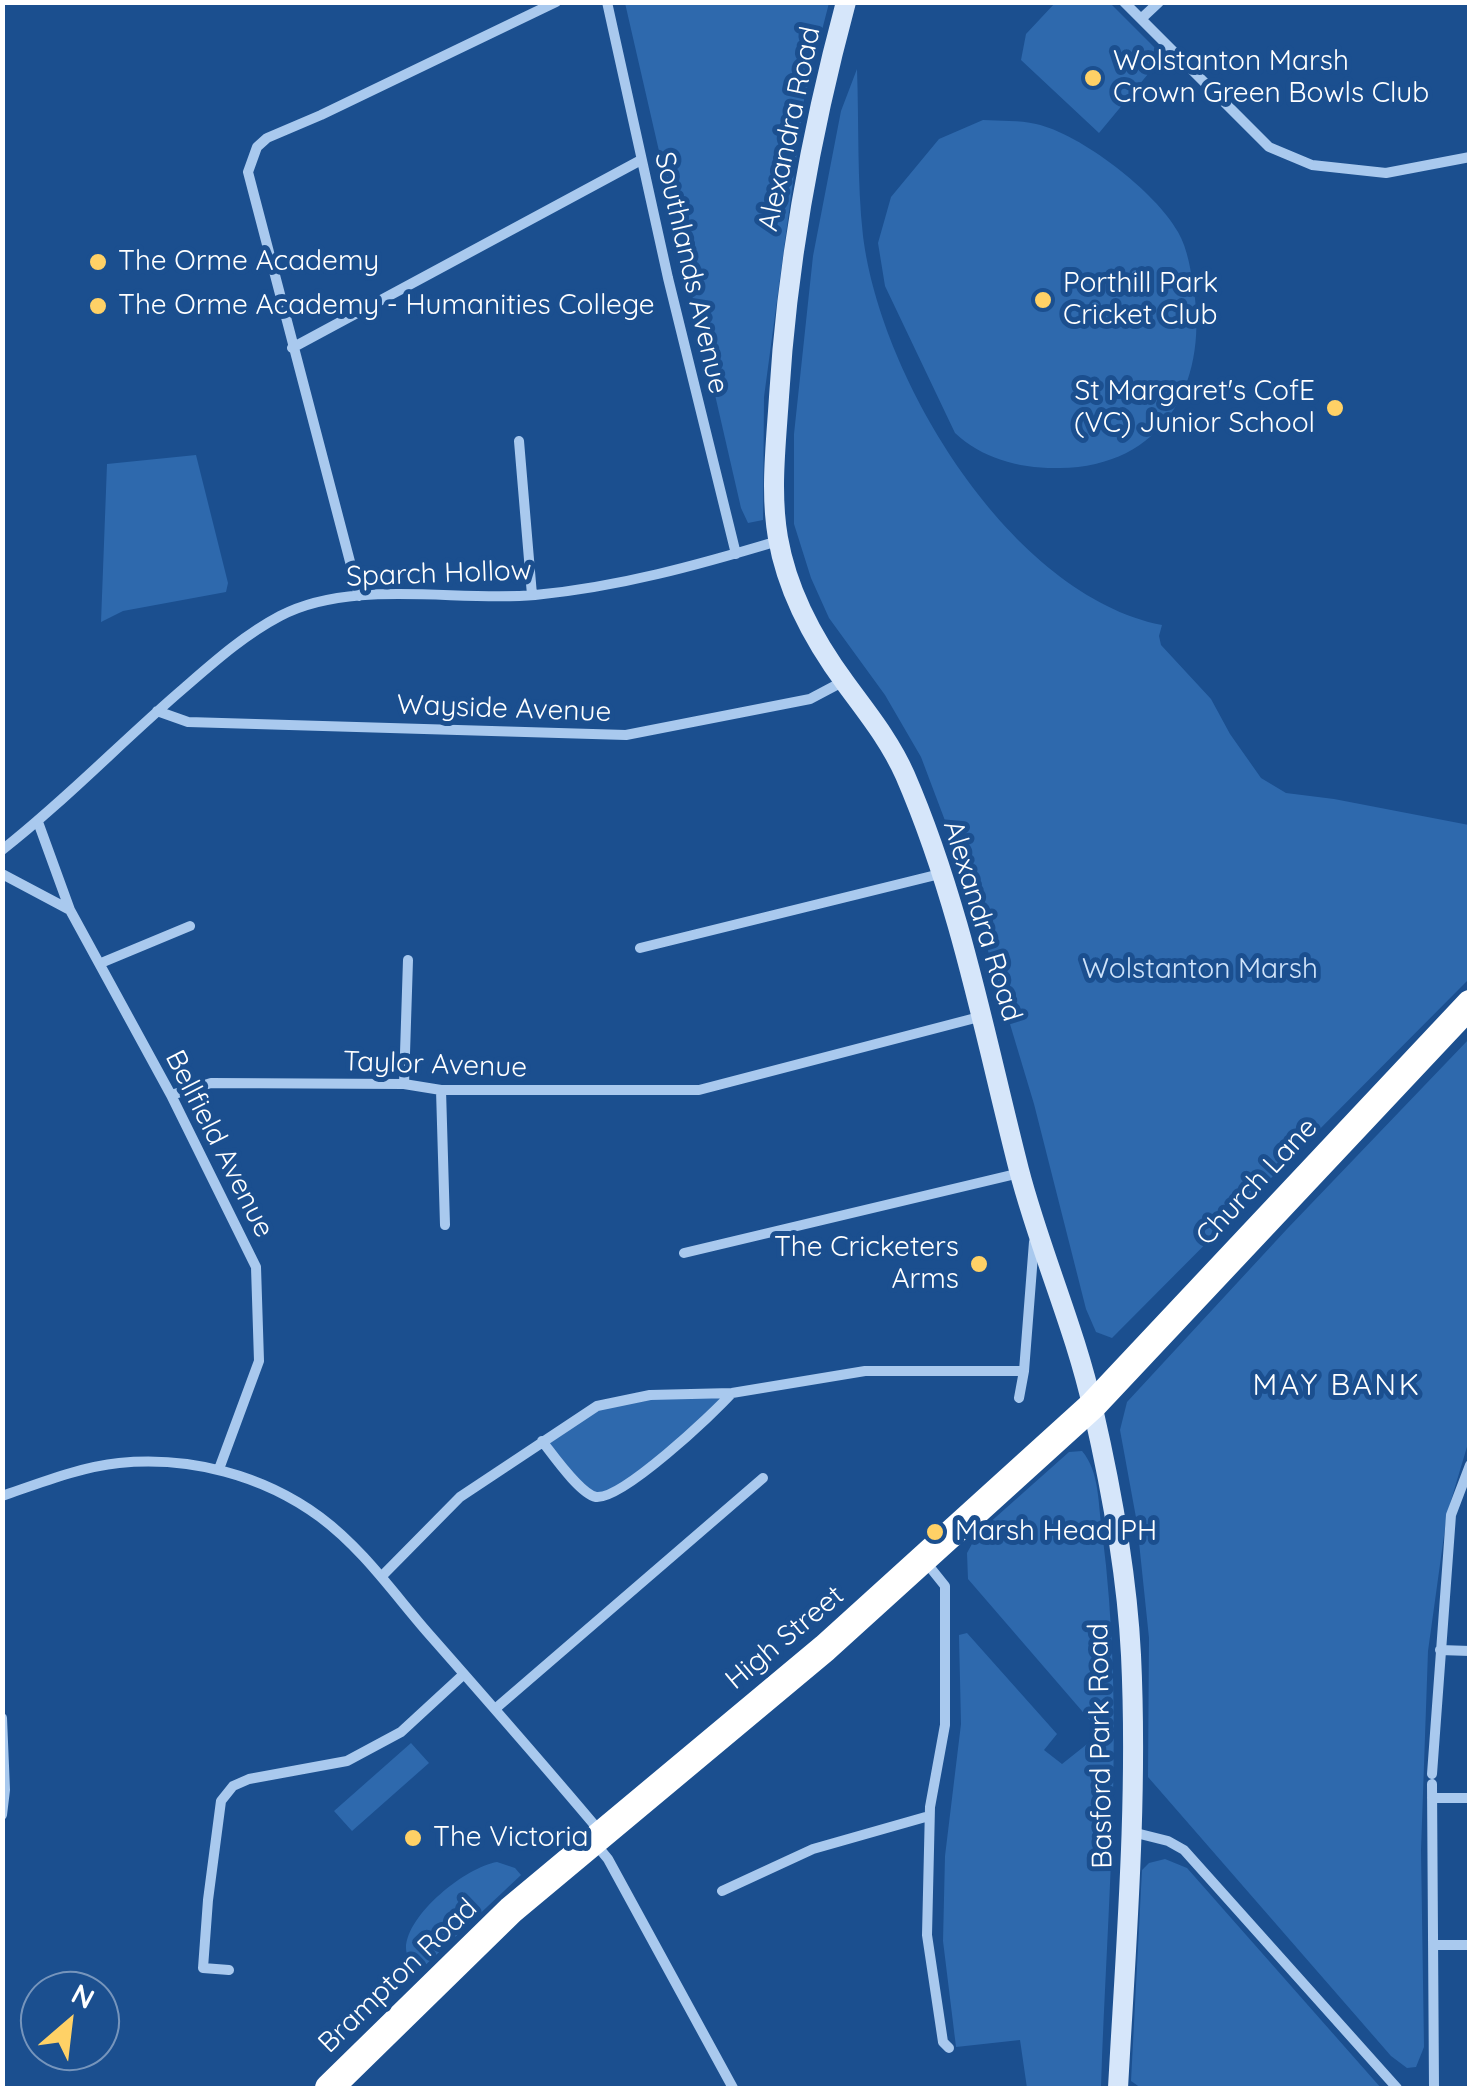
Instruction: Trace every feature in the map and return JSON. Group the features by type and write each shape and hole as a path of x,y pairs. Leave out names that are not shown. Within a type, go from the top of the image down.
{"highway":[{"name":"Church Lane","path":"1093,1405 1470,1004"},
{"name":"High Street","path":"512,1910 925,1560 1093,1405"},
{"name":"Brampton Road","path":"329,2088 512,1910"}],"main road":[{"name":"Alexandra Road","path":"846,2 823,87 792,251 774,486 778,540 798,602 818,643 878,726 902,769 944,873 1020,1173 1093,1405"},
{"name":"Basford Park Road","path":"1093,1405 1124,1580 1131,1654 1132,1832 1118,2088"}],"street":[{"path":"359,596 248,172 257,147 267,138 321,116 556,2"},
{"name":"Southlands Avenue","path":"607,2 736,554"},
{"path":"1124,2 1268,147 1312,166 1386,173 1470,156"},
{"path":"1142,18 1159,2"},
{"path":"292,348 641,160"},
{"path":"519,441 532,595"},
{"name":"Sparch Hollow","path":"2,850 234,645 282,614 322,601 359,596 532,595 628,582 778,540"},
{"name":"Wayside Avenue","path":"157,711 188,722 626,735 810,699 844,681"},
{"name":"Bellfield Avenue","path":"38,822 70,910 171,1096 256,1267 260,1361 219,1469"},
{"path":"640,948 944,873"},
{"path":"2,874 70,910"},
{"path":"101,963 190,926"},
{"path":"404,1084 408,960"},
{"name":"Taylor Avenue","path":"171,1096 211,1083 404,1084 441,1090 699,1090 983,1016"},
{"path":"441,1090 445,1225"},
{"path":"684,1254 1020,1173"},
{"path":"1019,1398 1036,1226"},
{"path":"382,1576 460,1497 598,1406 650,1396 732,1392 865,1371 1024,1370"},
{"path":"542,1441 585,1492 599,1498 619,1492 713,1415 732,1392"},
{"path":"2,1496 60,1476 116,1464 150,1462 219,1469 280,1492 320,1517 382,1576 598,1838 731,2084 719,2088"},
{"path":"1434,2088 1432,1779 1451,1515 1463,1496 1470,1465"},
{"path":"491,1705 763,1478"},
{"path":"925,1560 944,1586 945,1726 929,1816 926,1935 943,2042 949,2048"},
{"path":"1440,1650 1470,1650"},
{"path":"229,1970 204,1968 220,1801 233,1786 249,1779 347,1761 401,1732 464,1674"},
{"path":"2,1718 6,1790 2,1815"},
{"path":"1432,1798 1470,1798"},
{"path":"722,1892 813,1849 929,1816"},
{"path":"1132,1832 1168,1841 1184,1850 1397,2088"},
{"path":"1433,1945 1470,1944"}],"green space":[{"path":"625,3 829,3 804,100 764,397 763,520 748,523 741,508"},
{"name":"Wolstanton Marsh Crown Green Bowls Club","path":"1055,3 1110,3 1163,56 1099,133 1021,60 1026,34"},
{"name":"Wolstanton Marsh","path":"857,69 861,216 875,293 896,353 926,414 963,473 1006,527 1054,572 1107,606 1162,625 1161,645 1211,699 1261,778 1286,793 1469,825 1469,979 1112,1338 1096,1332 1086,1309 1034,1104 964,871 921,757 885,695 829,618 794,524 794,434 813,256 841,111"},
{"name":"Porthill Park Cricket Club","path":"983,120 1036,124 1074,139 1135,183 1167,216 1181,239 1194,291 1193,358 1185,388 1170,414 1151,436 1126,453 1096,464 1045,468 1003,461 966,442 955,433 885,286 878,243 891,197 939,139"},
{"path":"196,455 228,583 226,592 123,611 101,622 107,464"},
{"path":"1469,1039 1469,1440 1447,1514 1428,1651 1421,1850 1424,2047 1416,2067 1407,2068 1391,2056 1148,1777 1149,1638 1137,1523 1120,1430 1127,1402"},
{"path":"732,1393 619,1492 585,1493 542,1441 597,1406 650,1395"},
{"path":"1082,1451 1097,1489 1113,1670 1113,1810 1101,2088 1027,2088 1020,2040 956,2047 943,1941 945,1856 961,1724 959,1635 967,1633 1057,1734 1044,1750 1062,1764 1101,1733 968,1579 967,1553 978,1533 1069,1452"},
{"path":"411,1743 429,1763 352,1831 334,1811"},
{"path":"1165,1859 1187,1868 1381,2088 1141,2088 1131,2081 1142,1870 1149,1863"},
{"path":"497,1862 515,1868 521,1875 419,1971 412,1971 406,1948 416,1921 455,1882"}],"place":[{"name":"Wolstanton Marsh Crown Green Bowls Club","path":"1093,78"},
{"name":"The Orme Academy","path":"98,262"},
{"name":"Porthill Park Cricket Club","path":"1043,300"},
{"name":"The Orme Academy - Humanities College","path":"98,306"},
{"name":"St Margaret's CofE (VC) Junior School","path":"1335,408"},
{"name":"The Cricketers Arms","path":"979,1264"},
{"name":"Marsh Head PH","path":"935,1532"},
{"name":"The Victoria","path":"413,1838"}],"district":[{"name":"MAY BANK","path":"1337,1386"}]}
